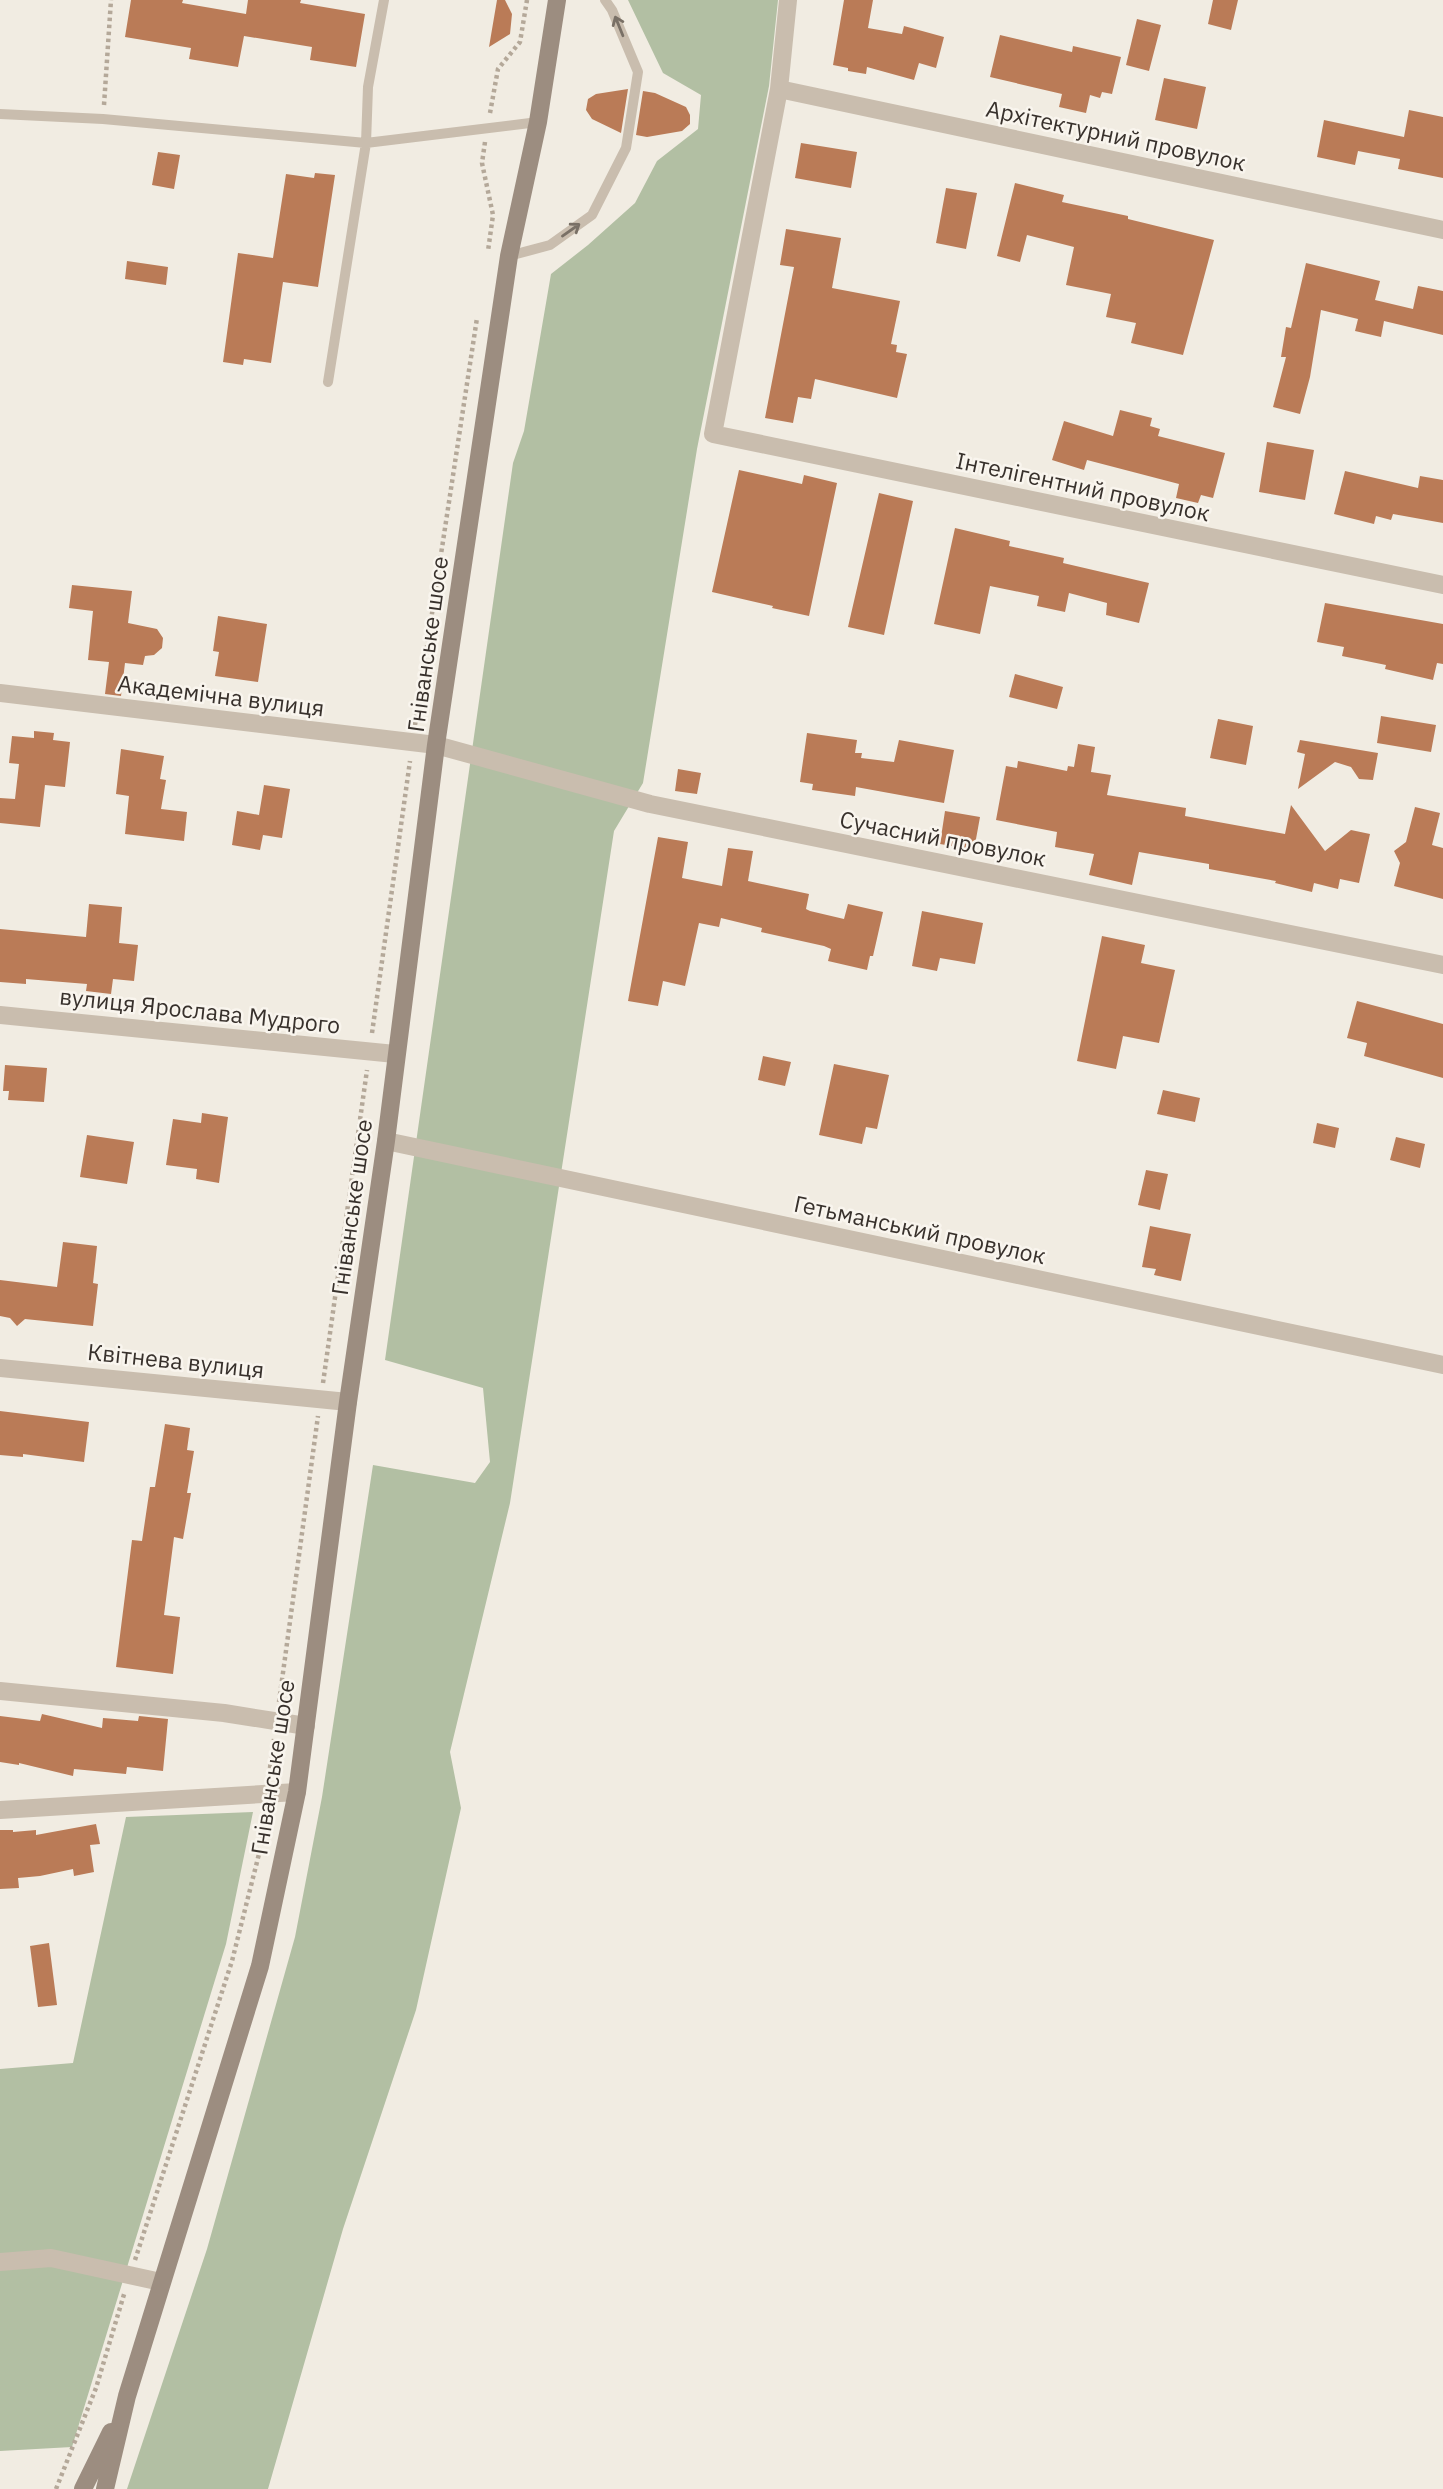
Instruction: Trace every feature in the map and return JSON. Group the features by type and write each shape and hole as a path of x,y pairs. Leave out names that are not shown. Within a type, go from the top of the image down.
{"main road":[{"name":"Гніванське шосе","path":"105,2489 125,2404 161,2282 260,1966 297,1792 348,1402 386,1141 436,746 509,257 538,122 557,0"},
{"name":"Гніванське шосе","path":"83,2489 125,2404"}],"street":[{"path":"779,89 788,0"},
{"name":"Архітектурний провулок","path":"779,89 1443,230"},
{"name":"Інтелігентний провулок","path":"779,89 713,435 1443,585"},
{"name":"Академічна вулиця","path":"0,693 436,746"},
{"name":"Сучасний провулок","path":"436,746 650,804 1443,965"},
{"name":"вулиця Ярослава Мудрого","path":"0,1015 395,1054"},
{"name":"Гетьманський провулок","path":"386,1141 1443,1365"},
{"name":"Квітнева вулиця","path":"0,1368 348,1402"},
{"path":"0,1691 224,1713 306,1726"},
{"path":"0,1810 297,1792"},
{"path":"0,2262 51,2258 161,2282"}],"lane":[{"path":"328,382 366,143 368,87 384,0"},
{"path":"509,257 550,245 593,215 626,148 638,72 612,10 605,0"},
{"path":"0,114 103,120 366,143 538,122"}],"path":[{"path":"103,120 111,0"},
{"path":"487,256 493,215 482,163 487,127 498,69 520,42 527,0"},
{"path":"56,2489 96,2388 232,1961 262,1842 320,1399 412,743 478,310"}],"green space":[{"path":"628,0 778,0 769,86 697,449 643,783 614,831 510,1503 450,1752 461,1808 416,2010 343,2229 268,2489 127,2489 207,2249 295,1937 322,1797 373,1465 475,1483 490,1462 483,1388 385,1360 513,463 524,431 551,274 635,203 657,161 698,129 701,95 663,73"},
{"path":"253,1812 226,1944 72,2447 0,2451 0,2069 73,2063 126,1817"}],"building":[{"path":"131,0 183,0 182,3 246,14 248,0 301,0 300,3 365,14 356,67 310,60 312,47 244,36 238,67 189,59 191,48 125,37"},
{"path":"497,0 505,0 512,14 510,34 489,47"},
{"path":"844,0 873,0 868,28 902,34 904,26 944,37 936,68 919,63 914,80 867,67 866,74 833,65"},
{"path":"1213,0 1238,0 1231,30 1208,24"},
{"path":"1137,19 1161,25 1149,71 1126,65"},
{"path":"1000,35 1072,52 1073,46 1121,57 1112,94 1102,92 1100,98 1090,95 1086,113 1059,107 1062,94 990,77"},
{"path":"1164,78 1206,87 1197,129 1155,120"},
{"path":"628,89 621,133 592,119 586,110 588,99 596,94"},
{"path":"643,91 655,93 686,107 690,124 682,131 647,137 636,135"},
{"path":"1409,110 1443,117 1443,178 1398,169 1400,159 1358,151 1355,165 1317,157 1324,120 1404,137"},
{"path":"801,143 857,152 851,188 795,178"},
{"path":"158,152 180,155 174,189 152,185"},
{"path":"315,173 335,175 318,287 283,282 271,363 244,359 243,365 223,362 238,253 273,258 286,174 314,178"},
{"path":"1015,183 1064,195 1062,202 1128,216 1128,219 1214,240 1183,355 1131,343 1136,323 1106,317 1111,294 1066,285 1074,247 1027,235 1020,262 997,256"},
{"path":"946,188 977,193 966,249 936,243"},
{"path":"786,229 841,238 832,288 900,301 891,344 897,345 896,352 907,354 897,398 815,379 811,399 798,397 793,423 765,418 794,267 780,265"},
{"path":"127,261 168,267 166,285 125,279"},
{"path":"1306,263 1380,281 1375,300 1413,309 1418,286 1443,291 1443,335 1384,321 1381,337 1355,331 1358,319 1321,310 1310,377 1300,414 1273,407 1286,357 1281,357 1286,327 1291,328"},
{"path":"1120,410 1152,418 1150,426 1160,429 1158,436 1225,453 1213,498 1201,495 1198,503 1176,498 1179,484 1087,460 1084,470 1052,460 1064,421 1113,436"},
{"path":"1267,442 1314,450 1305,500 1259,492"},
{"path":"739,470 802,484 804,475 837,483 809,616 712,592"},
{"path":"1345,471 1418,488 1420,476 1443,480 1443,523 1393,514 1391,520 1376,516 1374,524 1334,514"},
{"path":"879,493 913,501 884,635 848,627"},
{"path":"955,528 1010,541 1009,546 1064,558 1063,563 1149,583 1139,623 1106,615 1107,603 1069,593 1065,612 1037,606 1039,596 990,586 980,634 934,624"},
{"path":"72,585 132,591 128,623 157,629 163,638 162,648 154,655 145,656 143,665 125,663 121,696 105,694 109,662 88,660 93,611 69,608"},
{"path":"1325,603 1443,624 1443,664 1437,663 1433,680 1385,669 1386,665 1342,656 1344,647 1317,642"},
{"path":"218,616 267,624 258,682 215,676 219,652 213,651"},
{"path":"1015,674 1063,687 1057,709 1009,697"},
{"path":"1381,716 1436,725 1431,752 1377,743"},
{"path":"1218,719 1253,726 1246,765 1210,758"},
{"path":"34,731 54,733 53,740 70,742 65,787 45,785 40,827 0,823 0,798 15,799 19,764 9,763 12,736 34,738"},
{"path":"807,733 857,740 855,753 862,753 861,758 894,762 899,740 954,750 944,803 856,787 855,796 812,790 813,784 800,782"},
{"path":"1300,740 1378,753 1373,780 1359,779 1351,767 1335,762 1298,789 1305,754 1297,752"},
{"path":"1078,744 1095,747 1091,772 1111,775 1107,795 1186,808 1185,816 1285,834 1291,805 1325,851 1351,830 1370,834 1359,883 1340,879 1338,889 1314,883 1312,892 1275,883 1276,881 1209,869 1209,864 1139,852 1132,885 1089,875 1094,854 1055,847 1057,832 996,820 1006,766 1017,768 1018,761 1067,771 1068,766 1074,767"},
{"path":"121,749 164,756 160,779 166,780 161,809 187,812 184,841 125,834 129,796 116,794"},
{"path":"678,769 701,773 697,794 675,791"},
{"path":"264,785 290,789 282,838 263,835 260,850 232,845 237,811 259,815"},
{"path":"1415,807 1440,813 1432,845 1443,848 1443,899 1394,886 1400,863 1394,851 1406,842"},
{"path":"945,811 980,817 974,850 940,844"},
{"path":"658,837 688,842 682,878 722,886 728,848 753,851 748,881 809,894 806,909 810,911 844,919 848,904 883,912 867,970 828,961 831,949 824,946 761,932 762,928 721,918 719,927 699,923 685,986 663,981 658,1006 628,1001"},
{"path":"89,904 122,907 119,943 138,945 134,981 113,979 111,994 86,991 87,984 26,979 26,984 0,982 0,929 86,937"},
{"path":"922,911 983,923 975,964 940,958 937,971 912,966"},
{"path":"1102,936 1145,945 1141,963 1175,970 1159,1043 1123,1036 1116,1069 1077,1061"},
{"path":"1357,1001 1443,1024 1443,1078 1364,1056 1367,1043 1347,1038"},
{"path":"763,1056 791,1062 785,1086 758,1080"},
{"path":"834,1064 889,1075 877,1129 866,1127 862,1144 819,1135"},
{"path":"5,1065 47,1068 44,1102 8,1100 9,1091 3,1091"},
{"path":"1163,1090 1200,1098 1195,1122 1157,1114"},
{"path":"202,1113 228,1117 219,1183 196,1179 197,1169 166,1165 173,1119 201,1123"},
{"path":"1317,1123 1339,1128 1335,1148 1313,1143"},
{"path":"87,1135 134,1142 127,1184 80,1177"},
{"path":"1396,1137 1425,1144 1420,1168 1390,1160"},
{"path":"1146,1170 1168,1174 1160,1210 1138,1205"},
{"path":"1150,1226 1191,1234 1181,1281 1154,1275 1156,1269 1142,1267"},
{"path":"63,1242 97,1246 93,1283 98,1284 93,1326 25,1319 17,1326 10,1318 0,1316 0,1280 57,1287"},
{"path":"0,1411 89,1422 84,1462 23,1454 23,1457 0,1455"},
{"path":"165,1424 190,1428 187,1450 194,1451 187,1493 191,1493 183,1539 174,1537 164,1615 180,1617 173,1674 116,1667 132,1540 142,1541 150,1487 155,1487"},
{"path":"42,1714 102,1728 103,1718 138,1721 139,1716 168,1719 163,1771 127,1767 126,1774 74,1769 73,1776 19,1763 0,1762 0,1716 40,1721"},
{"path":"96,1824 100,1844 90,1845 94,1872 74,1876 73,1869 18,1878 19,1888 0,1889 0,1830 36,1830 36,1835"},
{"path":"49,1943 57,2005 38,2007 30,1946"}]}
